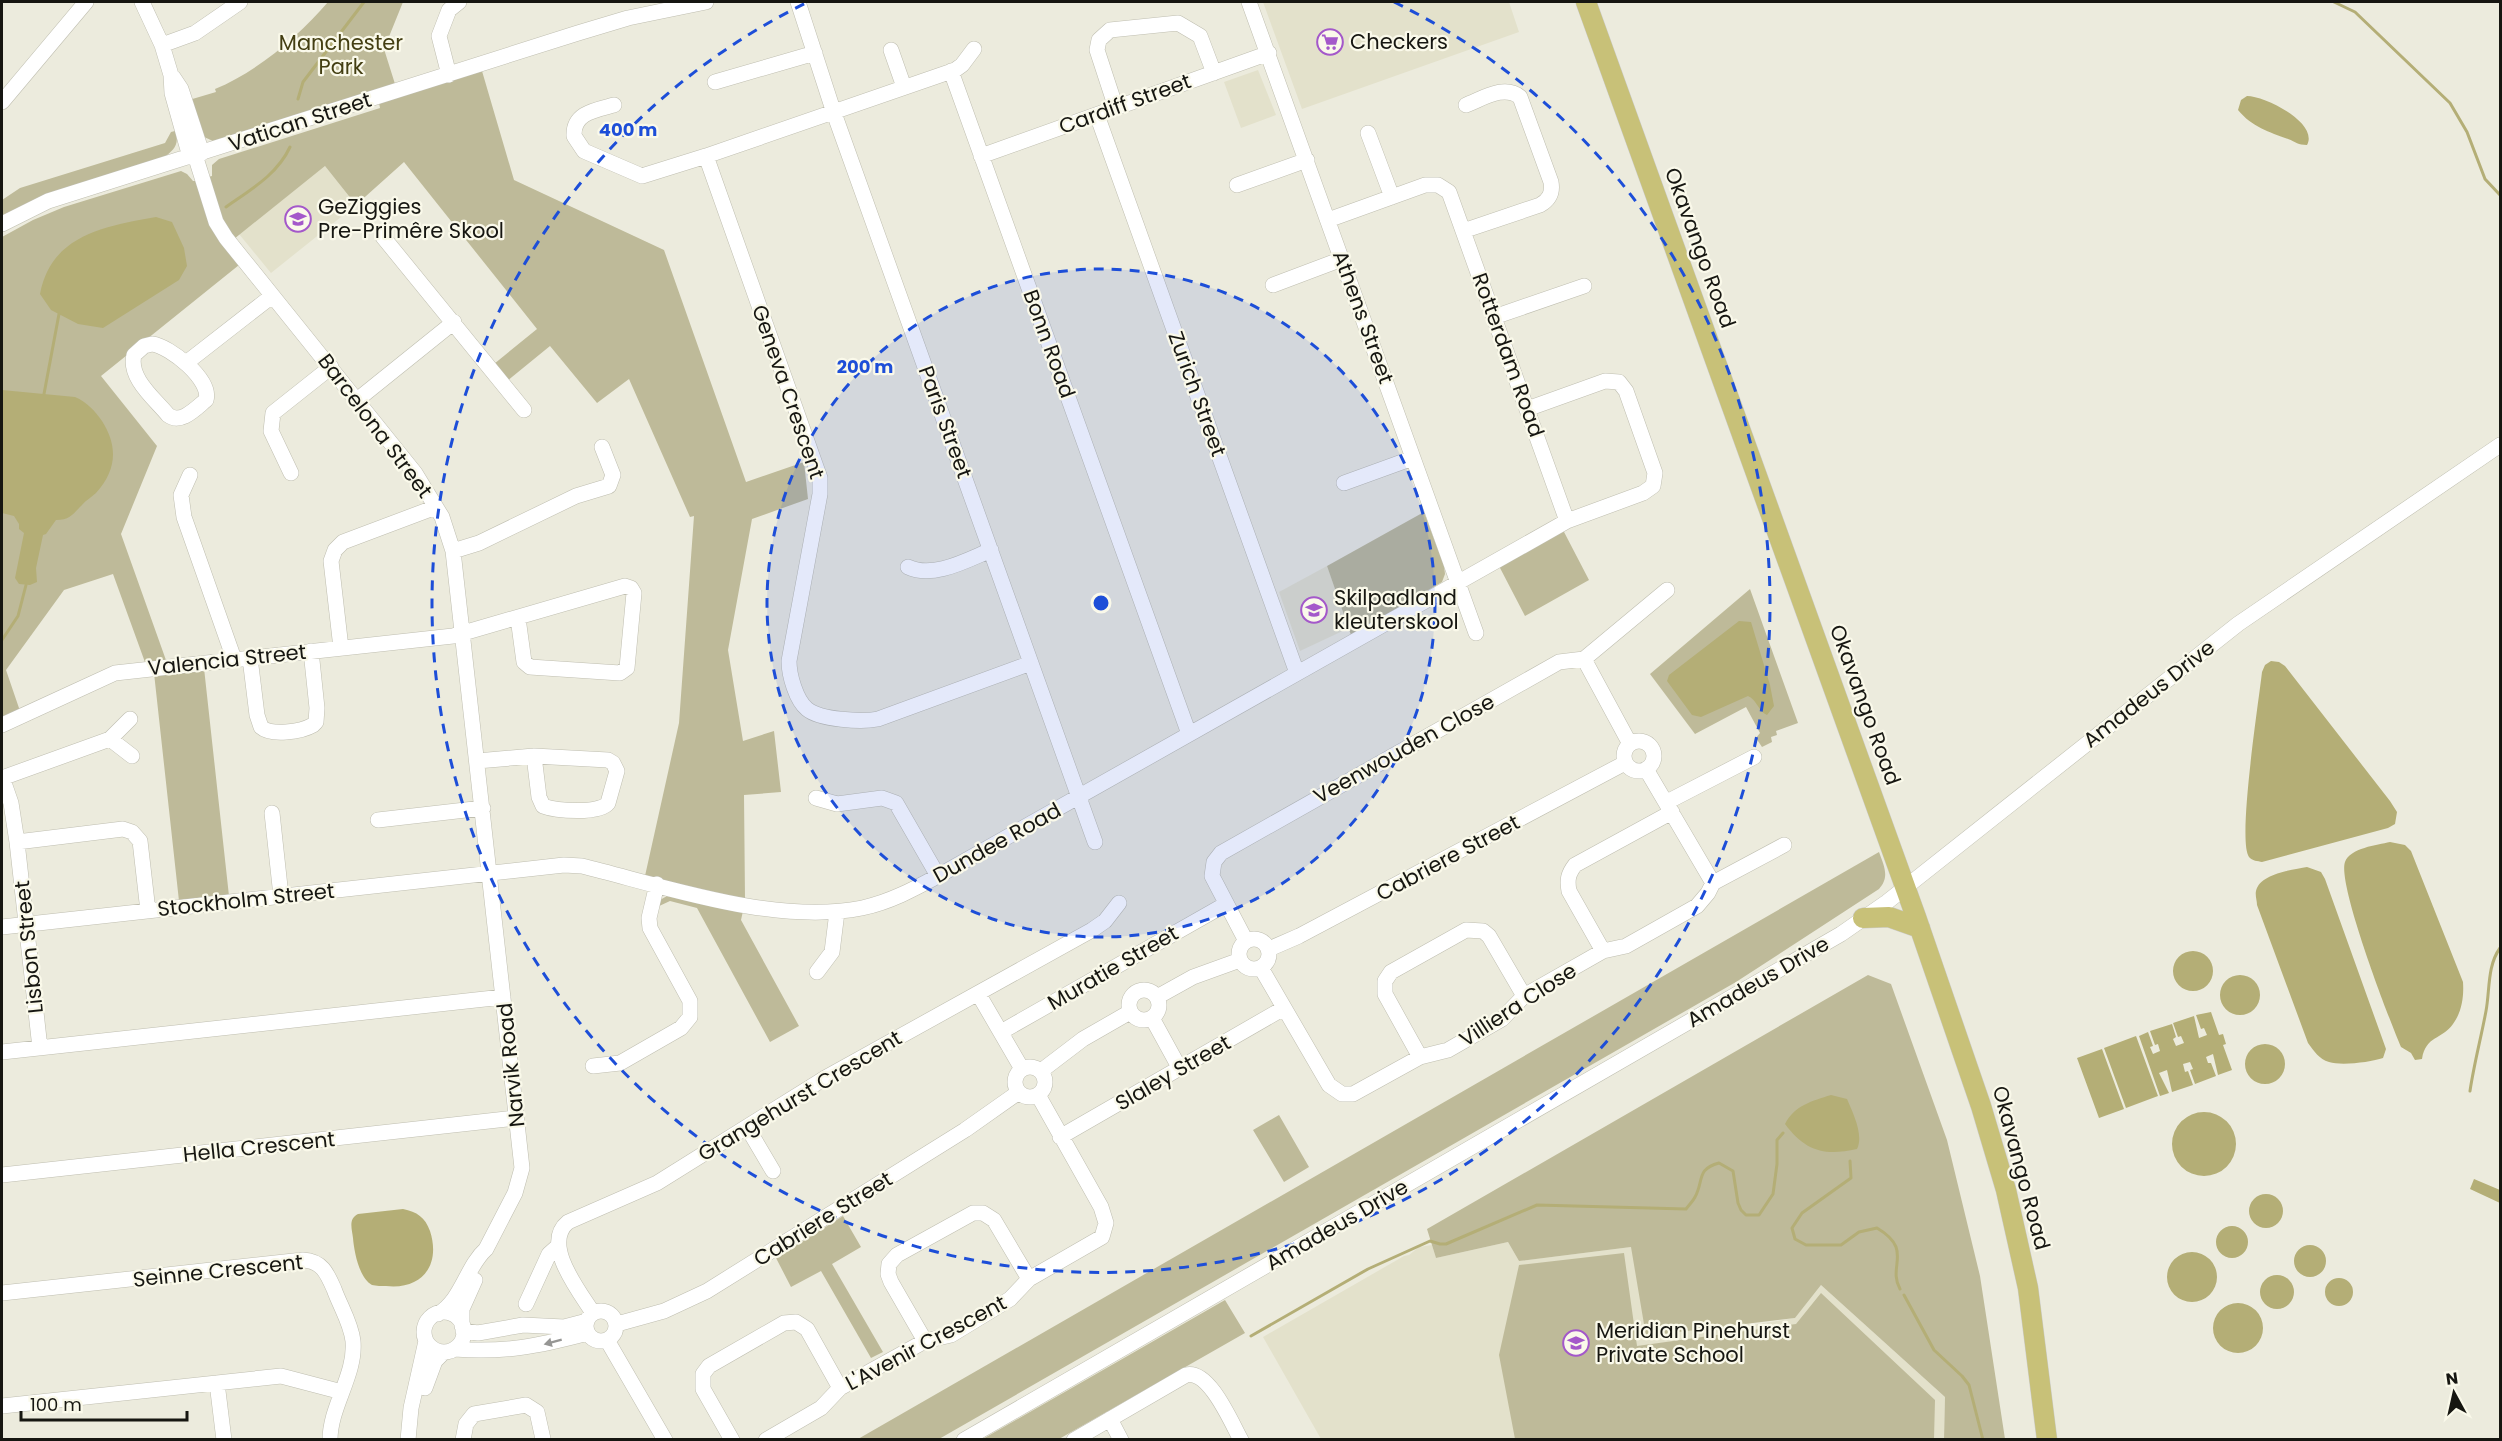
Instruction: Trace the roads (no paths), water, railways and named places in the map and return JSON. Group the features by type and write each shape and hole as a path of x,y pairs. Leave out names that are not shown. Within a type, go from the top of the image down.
{"main road":[{"name":"Okavango Road","path":"1586,2 1920,928 1981,1106 2006,1190 2028,1288 2048,1440"},
{"path":"1863,918 1889,917 1920,928"}],"street":[{"path":"2,102 86,2"},
{"name":"Barcelona Street","path":"142,2 162,45 171,75 172,93 196,155 219,228 415,473 447,528 453,551 490,873"},
{"path":"162,45 195,33 240,2"},
{"path":"448,75 439,36 449,10 459,2"},
{"name":"Vatican Street","path":"2,224 48,201 618,21 706,2"},
{"name":"Paris Street","path":"798,2 834,112 1095,842"},
{"name":"Athens Street","path":"1249,2 1476,633"},
{"path":"1116,108 1097,50 1099,40 1110,30 1178,23 1200,36 1214,73"},
{"path":"614,105 586,113 578,120 574,136 579,147 584,151 642,176 951,71 962,65 974,49"},
{"path":"891,50 904,87"},
{"path":"715,82 815,53"},
{"name":"Cardiff Street","path":"981,156 1269,53"},
{"name":"Bonn Road","path":"951,71 1189,734"},
{"path":"1463,231 1540,204 1549,198 1552,189 1522,100 1517,95 1502,92 1466,105"},
{"name":"Zurich Street","path":"1096,115 1297,673"},
{"path":"1368,133 1392,197"},
{"name":"Geneva Crescent","path":"706,156 820,478 820,489 789,661 790,675 802,705 819,715 860,720 878,719 1031,663"},
{"path":"1237,185 1307,160"},
{"name":"Rotterdam Road","path":"1328,220 1430,184 1442,187 1451,196 1567,521"},
{"path":"383,237 524,410"},
{"path":"1273,285 1342,259"},
{"path":"1494,317 1584,286"},
{"path":"186,363 272,296"},
{"path":"357,400 454,322"},
{"path":"152,344 169,349 186,363 205,387 207,396 186,415 181,418 172,418 136,376 132,361 138,351 152,344"},
{"path":"291,473 271,431 273,413 331,367"},
{"path":"1457,584 1567,521 1643,494 1651,489 1655,482 1655,473 1626,391 1619,382 1605,381 1527,409"},
{"name":"Amadeus Drive","path":"964,1440 1747,989 1863,918 1905,888 2238,624 2500,445"},
{"path":"453,551 479,543 576,496 609,486 613,475 602,447"},
{"path":"1344,483 1413,458"},
{"path":"190,475 181,495 184,517 242,659 261,727 271,733 312,725 317,716 311,651"},
{"path":"340,648 331,561 334,550 343,542 436,507"},
{"path":"908,567 923,572 935,570 991,550"},
{"name":"Dundee Road","path":"490,873 576,865 746,905 808,912 837,912 864,908 890,900 938,876 1457,584"},
{"name":"Valencia Street","path":"2,724 115,673 463,634 622,586 629,586 634,593 627,668 620,673 527,666 524,660 518,618"},
{"name":"Veenwouden Close","path":"1246,941 1212,876 1214,862 1221,852 1559,662 1584,659 1667,590"},
{"path":"1584,659 1630,744"},
{"path":"2,777 110,739 130,719"},
{"path":"110,739 132,756"},
{"path":"1640,741 1651,748 1654,759 1646,769 1635,771 1625,763 1624,752 1630,744 1640,741"},
{"path":"477,761 534,756 603,759 616,766 616,777 606,807 596,811 543,806 539,797 534,756"},
{"path":"1603,951 1569,891 1570,871 1575,865 1669,807 1755,757"},
{"name":"Cabriere Street","path":"1269,949 1299,936 1625,763"},
{"path":"1646,769 1713,883"},
{"name":"Lisbon Street","path":"2,777 6,803 17,842 40,1048"},
{"path":"816,798 837,804 882,798 896,803 938,876"},
{"path":"378,820 483,808"},
{"path":"272,813 280,896"},
{"path":"17,842 123,829 132,832 140,841 148,911"},
{"name":"Villiera Close","path":"1261,968 1329,1085 1342,1094 1361,1091 1420,1058 1448,1050 1502,1019 1524,996 1603,951 1626,946 1697,906 1713,883 1784,845"},
{"name":"Stockholm Street","path":"2,927 490,873"},
{"name":"Narvik Road","path":"463,1328 462,1309 485,1258 486,1249 521,1177 490,873"},
{"path":"593,1066 620,1063 681,1028 690,1017 690,1002 650,928 649,918 657,884"},
{"name":"Grangehurst Crescent","path":"526,1304 549,1254 558,1246 559,1233 568,1222 657,1182 877,1049 961,1001 979,995 1092,930 1105,921 1119,903"},
{"name":"Muratie Street","path":"1001,1032 1226,904"},
{"path":"817,972 832,952 837,912"},
{"path":"1420,1058 1385,994 1385,981 1391,972 1466,930 1477,929 1489,936 1524,996"},
{"path":"1259,940 1269,949 1269,958 1261,968 1251,969 1240,960 1240,950 1246,941 1259,940"},
{"path":"1157,997 1193,977 1240,960"},
{"path":"1145,990 1157,997 1159,1008 1152,1018 1140,1020 1130,1012 1130,1000 1136,992 1145,990"},
{"path":"979,995 1022,1069"},
{"path":"2,1052 503,997"},
{"name":"Slaley Street","path":"1060,1137 1284,1008"},
{"path":"1041,1071 1083,1039 1130,1012"},
{"path":"1152,1018 1180,1069"},
{"path":"1034,1067 1041,1071 1045,1078 1044,1086 1038,1095 1030,1097 1019,1092 1015,1080 1022,1069 1034,1067"},
{"name":"Cabriere Street","path":"616,1324 664,1311 707,1291 965,1130 1019,1092"},
{"name":"L'Avenir Crescent","path":"766,1440 821,1408 840,1388 925,1341 951,1335 1010,1299 1029,1279 1100,1240 1104,1231 1105,1218 1101,1207 1038,1095"},
{"name":"Hella Crescent","path":"2,1175 516,1118"},
{"path":"747,1127 773,1171"},
{"path":"925,1341 889,1278 889,1264 897,1255 973,1213 980,1213 996,1222 1029,1279"},
{"path":"426,1341 435,1350 503,1350 539,1346 589,1322 607,1312 614,1317 616,1324 615,1334 607,1340 597,1341 589,1322 563,1261 558,1246"},
{"name":"Narvik Road","path":"438,1314 450,1304 478,1256 486,1249"},
{"name":"Seinne Crescent","path":"2,1293 310,1260 320,1265 327,1273 351,1334 352,1357 330,1440"},
{"path":"408,1440 411,1408 426,1341 424,1332 426,1323 438,1314 454,1316 463,1328 478,1333 523,1325 567,1327 589,1322"},
{"path":"732,1440 703,1389 703,1374 710,1366 784,1323 796,1322 807,1329 840,1388"},
{"path":"411,1421 435,1361 461,1341 463,1328"},
{"path":"500,1330 503,1350"},
{"path":"607,1340 665,1440"},
{"path":"1074,1440 1193,1374 1209,1384 1241,1440"},
{"path":"2,1406 286,1376 342,1392"},
{"path":"217,1383 224,1440"},
{"path":"463,1440 466,1424 474,1414 526,1405 537,1412 543,1439"},
{"path":"1110,1419 1121,1440"}],"waterway":[{"path":"298,99 303,82 364,2"},
{"path":"2334,2 2355,12 2450,103 2467,132 2485,179 2500,195"},
{"path":"226,207 270,174 285,157 290,147"},
{"path":"44,394 59,314"},
{"path":"2,640 18,616 26,585"},
{"path":"2470,1091 2486,1011 2491,970 2500,948"},
{"path":"1251,1336 1368,1269 1430,1241 1446,1244 1537,1205 1686,1209 1698,1191 1704,1172 1719,1163 1733,1171 1741,1210 1746,1215 1759,1215 1773,1194 1777,1140 1783,1133"},
{"path":"1850,1161 1851,1178 1802,1213 1792,1228 1795,1239 1806,1245 1841,1245 1859,1232 1877,1228 1888,1236 1897,1251 1896,1273 1900,1289"},
{"path":"1904,1295 1934,1350 1969,1385 1983,1440"}],"place":[{"name":"Checkers","path":"1330,42"},
{"name":"GeZiggies Pre-Primêre Skool","path":"298,219"},
{"name":"Skilpadland kleuterskool","path":"1314,610"},
{"name":"Meridian Pinehurst Private School","path":"1576,1343"}],"park label":[{"name":"Manchester Park","path":"341,55"}]}
